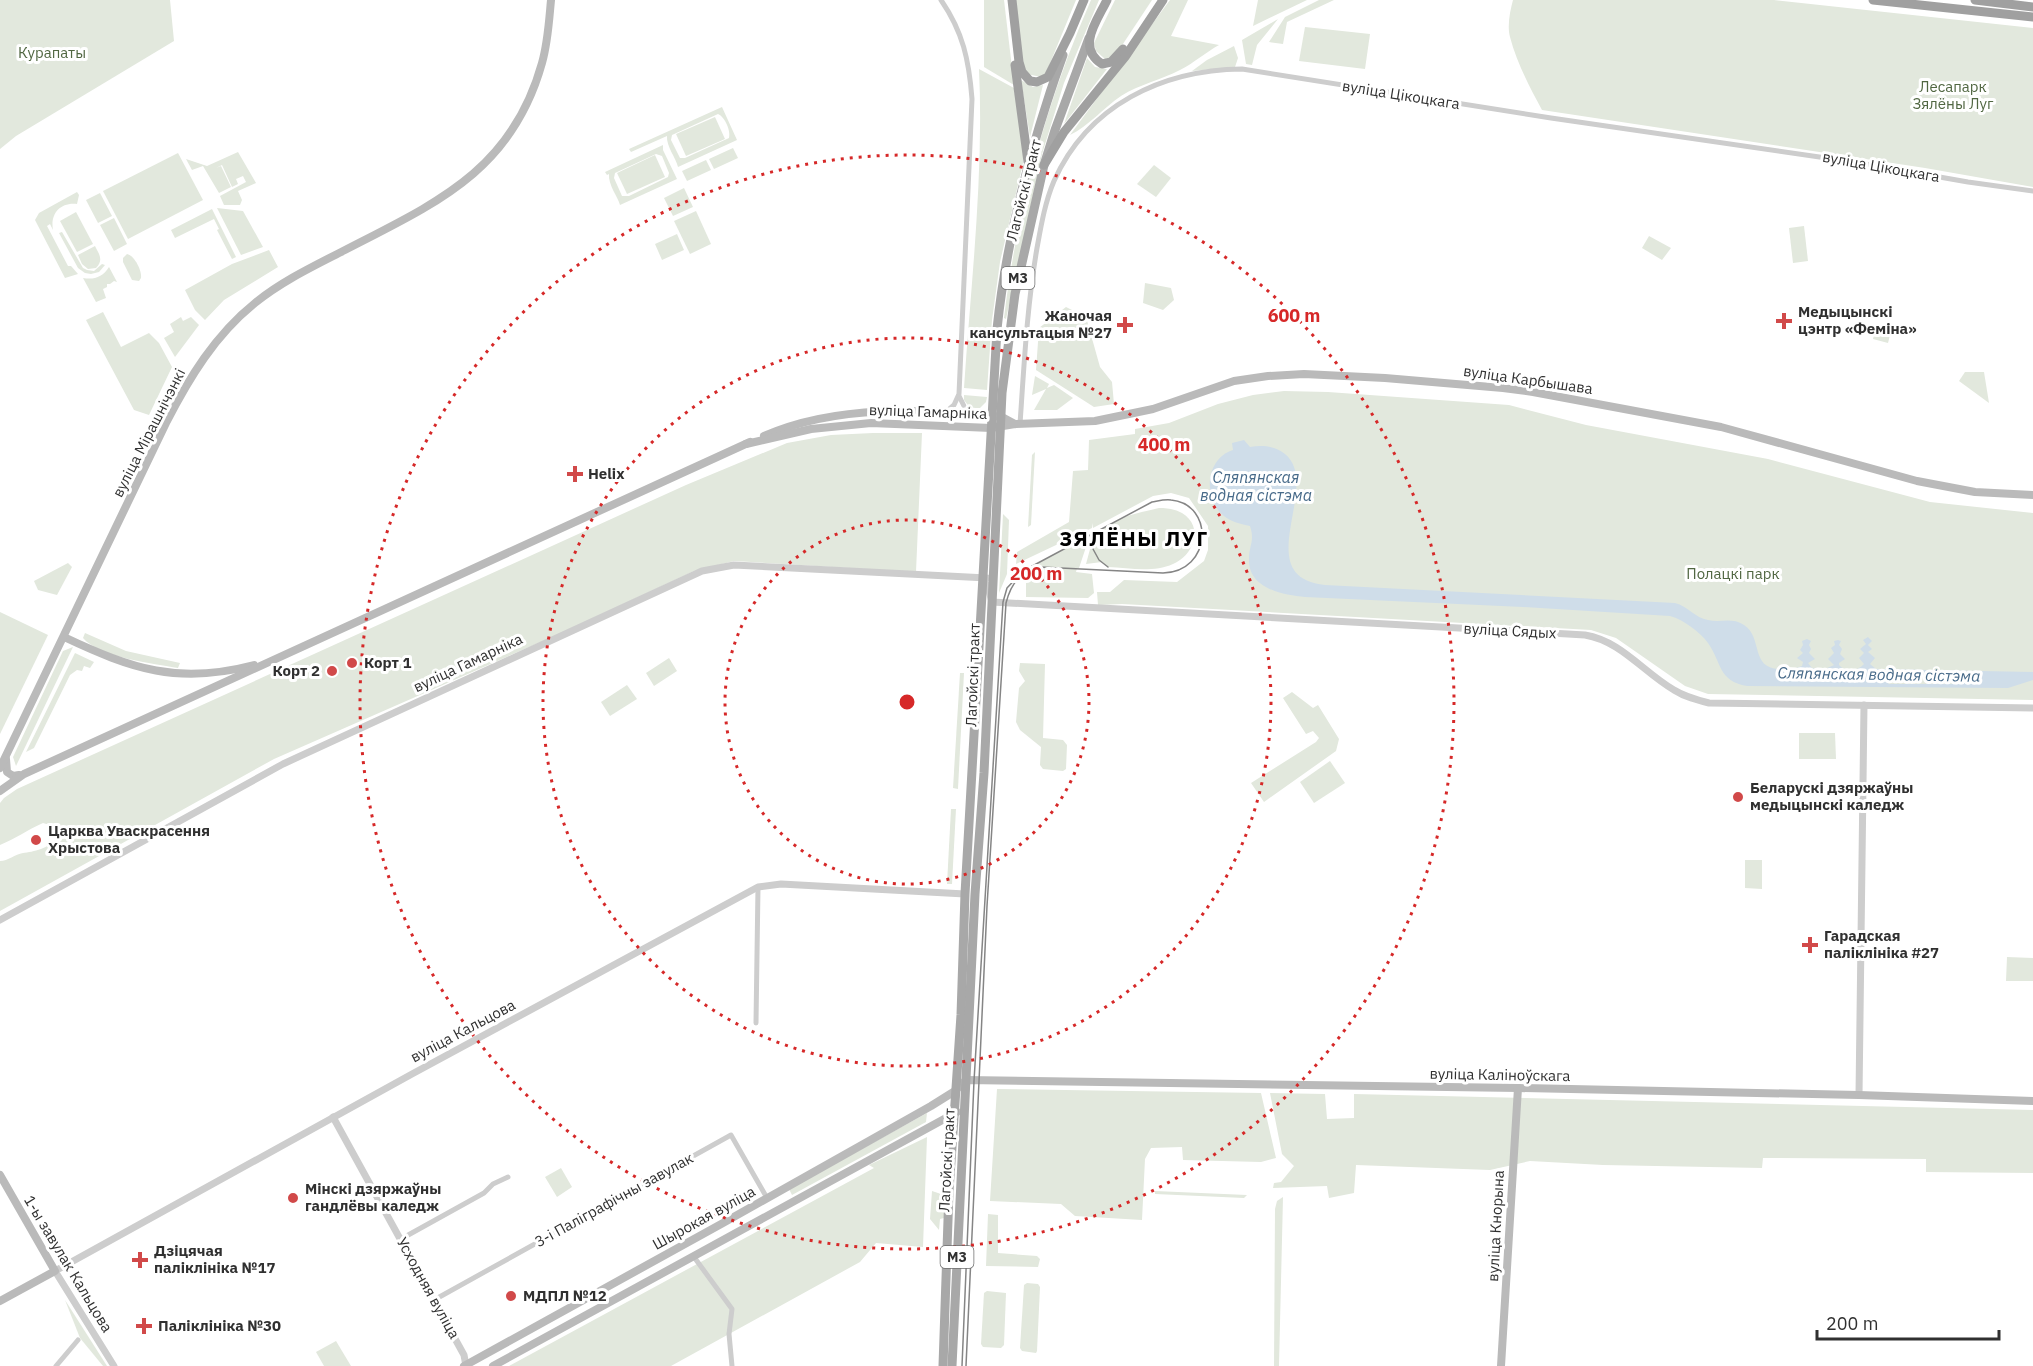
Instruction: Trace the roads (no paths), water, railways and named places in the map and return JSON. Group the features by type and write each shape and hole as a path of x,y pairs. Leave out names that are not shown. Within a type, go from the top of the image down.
{"highway":[{"path":"1007,0 1028,162"},
{"path":"1012,0 1019,62 1022,72 1030,81 1037,82 1048,77 1070,33"},
{"name":"Лагойскі тракт","path":"1070,33 1084,0"},
{"name":"Лагойскі тракт","path":"1089,38 1107,0"},
{"path":"1089,38 1094,58 1102,64 1111,62 1120,54 1156,0"},
{"path":"1044,165 1064,132 1125,57 1163,0"},
{"path":"1873,0 2033,17"},
{"path":"1975,0 2033,7"},
{"path":"2019,0 2033,7"}],"main road":[{"name":"вуліца Мірашнічэнкі","path":"0,768 166,423 184,388 209,350 239,316 273,289 434,203 479,170 514,128 535,84 543,62 551,0"},
{"name":"Лагойскі тракт","path":"952,1366 966,1080 972,772 1000,292 1008,243 1039,121 1070,33"},
{"name":"Лагойскі тракт","path":"943,1366 951,1120 970,894 984,772 1002,393 1015,294 1044,165 1058,120 1089,38"},
{"name":"вуліца Карбышава","path":"1018,424 1095,421 1133,414 1168,405 1219,385 1250,378 1304,374 1385,378 1503,388 1616,407 1741,432 1917,481 1975,492 2033,495"},
{"name":"вуліца Гамарніка","path":"0,791 24,774 786,426 852,415 896,411 1002,417 1018,424"},
{"path":"896,411 891,416 897,423"},
{"name":"вуліца Гамарніка","path":"746,444 811,429 871,423 991,428 1018,424"},
{"name":"вуліца Гамарніка","path":"64,637 115,660 138,668 158,671 209,674 273,660"},
{"path":"6,754 7,772 13,776 24,774"},
{"path":"972,772 976,777 982,776 984,772"},
{"name":"вуліца Каліноўскага","path":"966,1080 1518,1088 2033,1101"},
{"name":"Шырокая вуліца","path":"466,1366 779,1192 955,1091 966,1080"},
{"name":"вуліца Кнорына","path":"1502,1366 1518,1088"},
{"name":"Шырокая вуліца","path":"493,1366 787,1205 951,1120 965,1108"},
{"name":"1-ы завулак Кальцова","path":"0,1174 55,1271"},
{"path":"779,1192 787,1205"},
{"name":"вуліца Кальцова","path":"0,1301 55,1271"}],"street":[{"path":"941,0 955,23 966,51 972,99 959,394 954,405 944,413"},
{"name":"вуліца Цікоцкага","path":"1018,424 1033,275 1041,223 1053,184 1073,148 1086,131 1134,95 1180,76 1218,69 1242,69 2033,191"},
{"path":"959,394 968,414"},
{"name":"вуліца Гамарніка","path":"0,920 283,764 702,571 735,565 983,579"},
{"path":"992,602 983,579 994,573"},
{"name":"вуліца Сядых","path":"992,602 1585,635 1612,644 1672,689 1709,703 2033,708"},
{"path":"1859,1095 1864,705"},
{"name":"вуліца Кальцова","path":"55,1271 333,1117 758,887 781,884 970,894"},
{"path":"756,1023 758,887"},
{"name":"Усходняя вуліца","path":"333,1117 464,1355 466,1366"},
{"name":"3-і Паліграфічны завулак","path":"434,1300 731,1135 767,1198"},
{"path":"401,1239 484,1193 493,1184 507,1177"},
{"path":"694,1257 732,1309 729,1334 732,1366"},
{"name":"1-ы завулак Кальцова","path":"55,1271 114,1366"},
{"path":"56,1366 78,1340"}],"water":[{"name":"Сляпянская водная сістэма","path":"1244,440 1250,447 1264,446 1277,449 1285,454 1294,468 1296,486 1289,548 1292,566 1303,578 1325,585 1675,603 1703,619 1735,621 1744,625 1750,630 1760,658 1770,667 1779,669 1802,666 1803,662 1797,658 1803,653 1800,650 1803,645 1802,641 1807,639 1811,641 1809,653 1815,659 1808,663 1812,668 1823,670 1834,665 1828,659 1834,653 1831,648 1835,645 1834,641 1838,640 1841,641 1840,654 1845,659 1839,665 1848,670 1855,670 1864,664 1859,658 1864,653 1860,649 1866,644 1863,640 1868,637 1872,641 1868,645 1872,649 1868,652 1875,658 1870,664 1876,669 2033,672 2033,680 2008,688 1747,686 1738,684 1726,675 1713,650 1701,635 1686,623 1670,616 1305,597 1277,592 1260,583 1250,569 1249,554 1252,536 1250,526 1224,516 1212,499 1210,479 1212,470 1224,454 1233,450 1232,443","holes":["1889,676 1961,677 1964,680 1960,684 1889,684 1885,680"]}],"tram line":[{"path":"962,1366 974,1081 1003,602 1007,588 1023,571 1152,502 1171,500 1185,504 1195,513 1201,525 1202,538 1199,551 1191,562 1179,570 1163,573 1040,567 1017,580 1006,603 987,906 966,1366"},
{"path":"1101,531 1095,538 1093,549 1099,560 1108,567"}],"place":[{"name":"Медыцынскі цэнтр «Феміна»","path":"1784,321"},
{"name":"Жаночая кансультацыя №27","path":"1125,325"},
{"name":"Helix","path":"575,474"},
{"name":"Корт 1","path":"352,663"},
{"name":"Корт 2","path":"332,671"},
{"name":"Беларускі дзяржаўны медыцынскі каледж","path":"1738,797"},
{"name":"Царква Уваскрасення Хрыстова","path":"36,840"},
{"name":"Гарадская паліклініка #27","path":"1810,945"},
{"name":"Мінскі дзяржаўны гандлёвы каледж","path":"293,1198"},
{"name":"Дзіцячая паліклініка №17","path":"140,1260"},
{"name":"МДПЛ №12","path":"511,1296"},
{"name":"Паліклініка №30","path":"144,1326"}],"district":[{"name":"ЗЯЛЁНЫ ЛУГ","path":"1134,539"}],"park label":[{"name":"Курапаты","path":"52,53"},
{"name":"Лесапарк Зялёны Луг","path":"1953,96"},
{"name":"Полацкі парк","path":"1733,574"}]}
